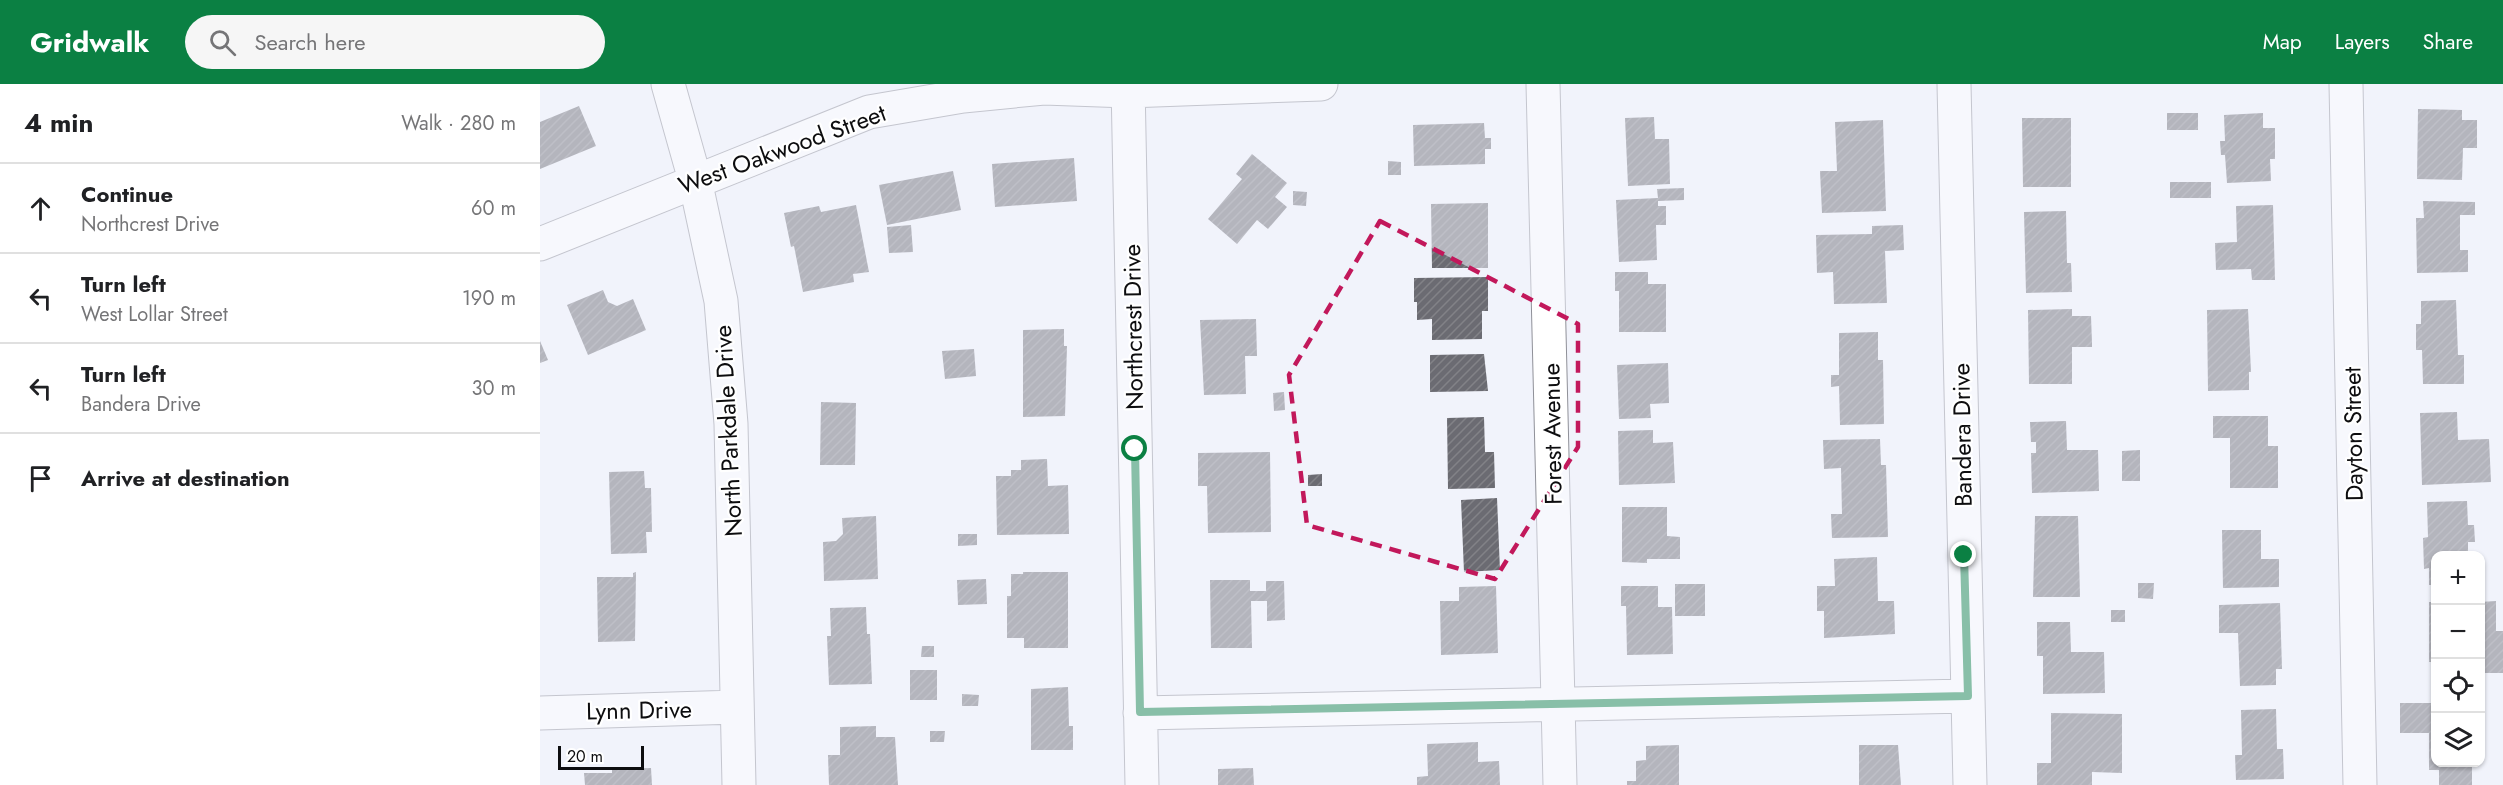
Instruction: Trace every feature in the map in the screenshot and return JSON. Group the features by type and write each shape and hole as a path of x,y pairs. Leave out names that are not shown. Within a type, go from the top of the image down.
{"street":[{"name":"North Parkdale Drive","path":"668,84 696,180 721,301 731,424 739,785"},
{"name":"West Oakwood Street","path":"540,244 869,112 963,96 1044,88 1322,84"},
{"name":"Forest Avenue","path":"1543,84 1560,785"},
{"name":"Bandera Drive","path":"1953,84 1970,785"},
{"name":"Dayton Street","path":"2346,84 2360,785"},
{"name":"Northcrest Drive","path":"1128,87 1142,785"},
{"path":"1140,712 1968,696"},
{"name":"Lynn Drive","path":"540,713 737,707"}],"highlighted area":[{"path":"1380,221 1578,324 1578,447 1495,579 1307,525 1289,375"}],"building":[{"path":"579,106 596,146 540,169 540,122"},
{"path":"2418,109 2462,110 2462,120 2477,120 2477,148 2463,148 2462,180 2417,179"},
{"path":"2167,113 2198,113 2198,130 2167,130"},
{"path":"2263,113 2263,128 2275,128 2275,159 2270,159 2271,181 2227,183 2225,155 2221,155 2220,141 2225,141 2224,115"},
{"path":"1654,117 1655,139 1669,139 1670,184 1628,186 1625,118"},
{"path":"2022,118 2071,118 2071,187 2023,187"},
{"path":"1883,120 1886,211 1822,213 1820,171 1837,171 1835,122"},
{"path":"1484,123 1485,138 1491,138 1491,149 1485,149 1485,164 1414,166 1413,125"},
{"path":"1252,154 1287,183 1275,197 1287,207 1268,229 1257,220 1237,244 1208,219 1242,179 1236,174"},
{"path":"1074,158 1077,201 995,207 992,164"},
{"path":"1388,161 1401,162 1401,175 1388,175"},
{"path":"953,171 961,210 887,225 879,185"},
{"path":"2170,182 2211,182 2211,198 2170,198"},
{"path":"1684,188 1684,200 1658,201 1658,206 1666,206 1666,225 1656,225 1657,260 1619,262 1616,200 1658,198 1657,189"},
{"path":"1293,191 1307,192 1306,206 1293,205"},
{"path":"2423,201 2475,202 2475,215 2460,215 2460,250 2468,250 2468,272 2417,273 2416,218 2424,218"},
{"path":"1488,203 1488,268 1432,268 1431,204"},
{"path":"856,205 869,272 853,274 854,282 803,292 794,246 791,247 784,213 819,206 821,212"},
{"path":"2273,205 2275,280 2252,280 2251,269 2216,270 2215,243 2237,242 2236,206"},
{"path":"2066,211 2067,263 2071,263 2072,292 2026,293 2024,212"},
{"path":"911,225 913,252 889,253 887,227"},
{"path":"1903,225 1904,250 1885,251 1887,303 1834,304 1833,272 1817,273 1816,235 1872,234 1872,226"},
{"path":"1615,272 1648,272 1648,284 1666,284 1666,332 1619,332 1619,291 1615,291"},
{"path":"1488,277 1488,311 1482,311 1482,339 1432,340 1432,319 1417,320 1414,278"},
{"path":"603,290 608,302 617,306 633,299 646,330 588,355 567,305"},
{"path":"2456,300 2458,355 2464,355 2464,384 2423,384 2422,350 2416,350 2416,324 2421,324 2421,301"},
{"path":"2072,309 2072,316 2091,316 2092,347 2072,347 2072,384 2029,384 2028,310"},
{"path":"2248,309 2251,372 2249,372 2249,390 2208,391 2207,310"},
{"path":"1256,319 1257,356 1245,356 1246,394 1204,395 1200,320"},
{"path":"1064,329 1064,346 1067,346 1065,416 1023,417 1023,330"},
{"path":"1878,332 1878,360 1883,360 1884,424 1840,425 1839,386 1831,387 1831,375 1839,375 1839,333"},
{"path":"540,341 548,360 540,363"},
{"path":"974,349 976,376 945,379 942,351"},
{"path":"1484,354 1488,391 1430,392 1430,355"},
{"path":"1668,363 1669,403 1650,404 1651,418 1619,419 1617,365"},
{"path":"1284,392 1285,410 1274,411 1273,393"},
{"path":"821,402 856,403 855,465 820,465"},
{"path":"2457,412 2458,440 2489,439 2491,482 2422,485 2420,413"},
{"path":"2213,416 2268,416 2268,446 2278,446 2278,488 2230,488 2230,438 2213,438"},
{"path":"1484,417 1485,452 1494,452 1495,488 1448,489 1447,418"},
{"path":"2066,421 2067,450 2098,450 2099,491 2032,493 2031,453 2036,453 2036,442 2031,442 2030,422"},
{"path":"1653,430 1653,443 1673,442 1675,483 1619,485 1618,431"},
{"path":"1880,439 1881,465 1886,465 1888,537 1832,538 1831,514 1842,514 1841,468 1824,469 1823,440"},
{"path":"2140,450 2140,481 2122,481 2122,451"},
{"path":"1270,452 1271,532 1208,533 1207,486 1198,486 1198,453"},
{"path":"1047,459 1048,486 1068,485 1069,534 997,535 996,476 1011,476 1011,470 1021,470 1021,460"},
{"path":"644,471 645,488 651,488 652,532 646,532 647,553 611,554 609,472"},
{"path":"1322,474 1322,486 1308,486 1308,475"},
{"path":"1497,498 1500,570 1464,572 1461,500"},
{"path":"2467,501 2468,525 2474,525 2475,542 2468,542 2468,551 2431,551 2431,585 2429,585 2429,568 2424,569 2423,538 2428,537 2427,502"},
{"path":"1622,507 1667,507 1667,536 1680,537 1680,559 1647,559 1647,563 1622,562"},
{"path":"876,516 878,579 824,581 823,542 836,541 843,534 842,518"},
{"path":"2035,516 2078,516 2080,597 2033,597"},
{"path":"2222,530 2261,530 2261,559 2279,559 2279,587 2223,588"},
{"path":"958,534 977,534 977,545 958,546"},
{"path":"1877,557 1878,601 1894,601 1895,634 1824,638 1824,611 1817,611 1817,586 1835,586 1834,559"},
{"path":"636,572 635,641 598,642 597,577 633,577 633,573"},
{"path":"1023,572 1068,572 1068,648 1024,648 1024,638 1007,638 1007,596 1011,596 1011,574 1023,574"},
{"path":"986,579 987,604 958,605 957,580"},
{"path":"1210,580 1250,580 1250,591 1266,591 1266,581 1284,581 1285,620 1267,621 1267,601 1251,601 1252,648 1211,648"},
{"path":"2138,583 2154,583 2153,599 2138,598"},
{"path":"1675,584 1705,584 1705,616 1675,616"},
{"path":"1496,586 1498,653 1441,655 1440,601 1459,601 1459,587"},
{"path":"1621,586 1658,586 1658,607 1672,607 1673,654 1627,655 1626,606 1621,606"},
{"path":"2496,601 2496,631 2503,631 2503,673 2485,673 2485,602"},
{"path":"2429,602 2431,602 2431,662 2429,662"},
{"path":"2280,603 2282,669 2276,669 2276,685 2240,686 2238,633 2219,633 2219,605"},
{"path":"866,607 867,634 870,634 872,684 829,685 827,636 831,636 830,608"},
{"path":"2111,610 2125,610 2125,622 2111,622"},
{"path":"2037,622 2070,622 2071,652 2104,652 2105,693 2043,694 2043,656 2037,656"},
{"path":"922,646 934,646 934,657 921,657"},
{"path":"910,670 937,670 937,700 910,700"},
{"path":"1068,687 1069,726 1073,726 1073,750 1031,750 1031,689"},
{"path":"962,694 979,695 978,706 962,706"},
{"path":"2400,703 2431,703 2431,767 2472,767 2472,785 2439,785 2439,770 2429,770 2429,733 2400,733"},
{"path":"2276,709 2277,749 2283,749 2284,779 2236,780 2235,755 2242,755 2241,710"},
{"path":"2051,713 2122,714 2122,773 2092,772 2092,785 2037,785 2037,763 2051,763"},
{"path":"876,726 876,737 895,737 898,785 829,785 828,755 840,755 840,727"},
{"path":"930,731 945,731 944,742 930,742"},
{"path":"1478,742 1478,762 1499,761 1500,785 1417,785 1417,777 1428,776 1427,744"},
{"path":"1679,745 1679,785 1627,785 1627,781 1636,781 1636,761 1646,760 1646,746"},
{"path":"1859,745 1898,745 1901,785 1859,785"},
{"path":"651,768 652,785 585,785 584,773 612,773 612,769"},
{"path":"1253,768 1254,785 1218,785 1218,769"}],"route":[{"path":"1135,449 1140,712 1968,696 1964,555"}]}
